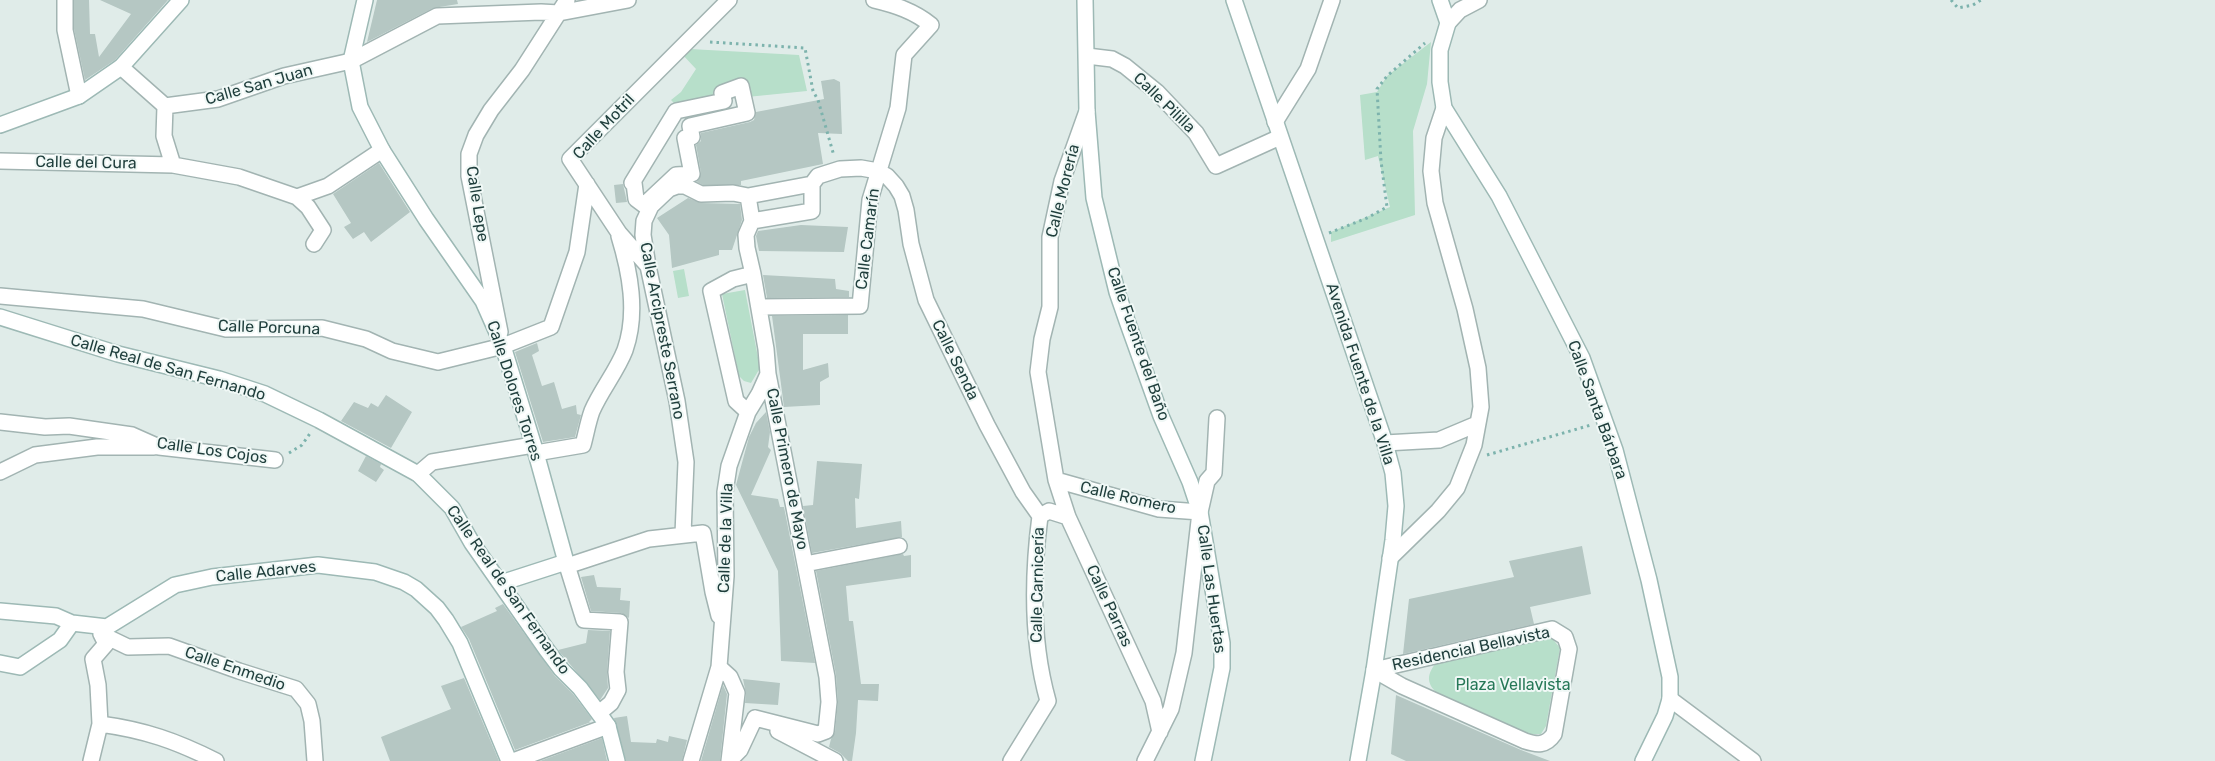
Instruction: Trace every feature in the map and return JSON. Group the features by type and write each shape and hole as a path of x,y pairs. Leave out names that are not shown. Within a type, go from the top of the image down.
{"street":[{"path":"65,0 65,30 79,96"},
{"name":"Calle Dolores Torres","path":"365,0 351,61 360,107 382,150 426,219 483,300 503,346 584,620 620,622 616,672 618,690 611,703 599,713"},
{"name":"Calle Lepe","path":"503,346 469,176 469,154 476,135 491,110 522,70 567,0"},
{"path":"351,61 438,16 559,13 628,0"},
{"name":"Calle Motril","path":"648,266 619,233 570,159 729,0"},
{"name":"Calle Camarín","path":"759,307 860,306 870,200 898,108 904,56 932,25 922,17 901,7 874,0"},
{"name":"Calle Fuente del Baño","path":"1085,0 1087,112 1094,198 1117,292 1161,416 1190,482 1200,512"},
{"name":"Avenida Fuente de la Villa","path":"1234,0 1385,443 1393,473 1396,506 1390,558 1374,670 1358,761"},
{"path":"1275,122 1308,69 1332,0"},
{"path":"1440,0 1448,23 1460,10 1479,0"},
{"path":"0,125 79,96 121,67 178,2"},
{"name":"Calle Santa Bárbara","path":"1448,23 1440,50 1440,82 1444,108 1500,196 1582,358 1615,450 1649,580 1670,677 1670,699 1665,716 1643,761"},
{"name":"Calle Pililla","path":"1087,56 1112,59 1125,66 1157,92 1196,133 1216,166 1280,137"},
{"name":"Calle San Juan","path":"165,106 218,99 284,76 351,61"},
{"path":"121,67 165,106 164,136 173,165"},
{"path":"741,86 747,114 690,126 692,137 685,138 692,174 676,175 644,205 636,199 634,184 632,183 676,111 724,101 722,92 741,86"},
{"path":"1390,558 1438,511 1457,488 1469,460 1481,407 1478,368 1465,309 1435,203 1431,171 1434,138 1444,108"},
{"name":"Calle Morería","path":"1056,480 1038,372 1042,339 1050,307 1050,237 1062,181 1087,112"},
{"path":"314,244 323,230 308,207 297,197 328,186 382,150"},
{"name":"Calle del Cura","path":"0,161 173,165 239,177 297,197"},
{"path":"752,220 812,211 812,184 818,176 840,170 861,168 878,171"},
{"name":"Calle Senda","path":"878,171 888,176 902,196 926,300 987,425 1023,492 1040,516"},
{"name":"Calle Porcuna","path":"0,296 143,309 226,330 322,328 366,339 392,351 438,362 503,346 551,327 577,252 587,184"},
{"path":"748,196 812,184"},
{"name":"Calle Arcipreste Serrano","path":"683,534 686,462 677,401 648,266 643,235 644,221 651,206 669,189 685,186 701,194 733,193 748,196"},
{"name":"Calle de la Villa","path":"691,761 712,684 719,667 726,576 726,480 748,412 760,394 768,374 759,307 747,248 746,235 752,220 748,196"},
{"path":"418,474 432,462 534,449 583,445 592,412 625,351 632,320 628,271 619,233"},
{"path":"748,412 736,402 711,291 733,279 753,274"},
{"name":"Calle Real de San Fernando","path":"0,317 118,354 220,379 265,394 319,420 418,474 452,508 472,543 546,649 599,713 608,726 617,761"},
{"name":"Calle Primero de Mayo","path":"754,718 818,734 826,731 829,702 827,677 806,564 768,374"},
{"name":"Calle Las Huertas","path":"1203,761 1222,668 1222,642 1200,512 1207,481 1214,473 1217,418"},
{"name":"Calle Los Cojos","path":"0,422 46,427 69,426 132,435 159,447 275,460"},
{"path":"1385,443 1439,440 1477,424"},
{"path":"0,472 35,456 97,447 159,447"},
{"name":"Calle Romero","path":"1056,480 1159,509 1200,512"},
{"name":"Calle Parras","path":"1056,480 1068,517 1153,701 1160,732"},
{"path":"1040,516 1049,511 1068,517"},
{"path":"1145,761 1171,709 1184,653 1200,512"},
{"name":"Calle Carnicería","path":"1011,761 1048,701 1039,670 1035,632 1036,544 1040,516"},
{"path":"501,583 634,543 683,534 703,533 712,592 722,627"},
{"name":"Calle Primero de Mayo","path":"806,564 900,546"},
{"name":"Calle Adarves","path":"104,631 175,585 212,577 318,565 375,572 404,582 416,589 437,608 446,620 460,644 511,761"},
{"name":"Calle Enmedio","path":"0,611 56,616 72,623 104,631 128,647 169,646 296,689 308,704 312,721 315,761"},
{"path":"0,663 20,667 60,640 72,623"},
{"name":"Residencial Bellavista","path":"1552,629 1560,632 1568,643 1554,734 1548,741 1538,745 1525,741 1402,686 1374,670 1552,629"},
{"path":"91,761 100,724 98,685 93,659 106,644 104,631"},
{"path":"719,667 730,677 737,693 729,761"},
{"path":"1670,699 1753,761"},
{"path":"729,761 740,750 754,718 834,761"},
{"path":"100,724 134,729 176,742 216,761"},
{"path":"511,761 608,726"}],"path":[{"path":"1951,0 1958,8 1973,5 1981,0"},
{"path":"687,40 805,48 813,91 818,100 829,144 840,170"},
{"path":"1324,234 1367,218 1387,207 1380,161 1377,89 1386,76 1428,40"},
{"name":"Calle Los Cojos","path":"275,460 302,445 319,420"},
{"path":"1469,460 1604,421"}],"green space":[{"path":"1431,42 1427,84 1413,131 1415,215 1331,242 1331,232 1390,207 1378,156 1365,160 1360,95 1377,92 1387,76"},
{"path":"690,49 799,55 807,91 747,97 744,81 718,98 677,106 671,100 681,92 696,69 681,53"},
{"path":"684,269 689,296 678,298 673,271"},
{"path":"745,290 760,368 751,383 744,381 739,376 722,294"},
{"name":"Plaza Vellavista","path":"1540,637 1552,638 1560,648 1546,726 1541,734 1523,734 1437,693 1429,682 1429,675 1436,663"}],"building":[{"path":"74,0 89,0 90,34 95,34 99,57 131,14 100,0 168,0 115,60 85,80 74,29"},
{"path":"377,0 457,0 458,4 433,8 367,42"},
{"path":"834,79 840,82 842,134 818,133 823,164 741,181 741,185 703,185 697,182 701,173 696,145 701,141 701,133 750,122 754,120 756,112 824,99 821,81"},
{"path":"379,163 410,212 371,242 364,232 353,239 344,227 351,223 333,194"},
{"path":"623,184 627,202 616,203 614,185"},
{"path":"688,198 701,203 740,204 742,220 732,250 719,250 719,255 672,268 669,235 657,218"},
{"path":"801,225 848,227 844,252 759,251 756,236 758,231"},
{"path":"763,275 835,279 836,289 849,291 849,297 767,298"},
{"path":"848,315 848,334 803,334 803,370 828,363 829,377 820,382 820,405 784,407 772,316"},
{"path":"537,343 539,351 532,355 542,386 554,382 562,409 576,405 577,414 581,415 575,437 543,442 515,352"},
{"path":"386,395 412,412 391,448 341,421 354,402 368,408 371,403 378,407"},
{"path":"766,412 770,432 768,447 771,450 751,495 778,499 780,507 784,507 815,663 781,661 778,571 736,485 749,437 756,423"},
{"path":"366,456 381,464 380,467 384,470 376,482 358,471"},
{"path":"817,461 862,464 859,499 855,498 856,528 901,521 902,537 812,553 803,506 813,505"},
{"path":"1582,546 1591,594 1530,607 1534,624 1403,654 1409,599 1514,577 1509,561"},
{"path":"903,554 904,556 911,555 911,577 846,586 849,621 853,621 861,684 879,684 878,701 858,700 852,761 848,761 840,753 829,747 835,732 838,701 836,675 816,571"},
{"path":"594,575 597,587 621,588 620,600 630,601 629,618 621,613 591,611 581,577"},
{"path":"503,604 554,675 573,694 592,719 589,722 591,722 515,750 469,639 461,627 497,611 495,608"},
{"path":"588,630 610,631 607,671 608,688 600,700 558,650 586,643"},
{"path":"464,678 499,761 390,761 381,737 451,709 441,686"},
{"path":"743,679 780,683 778,705 745,703 746,694"},
{"path":"723,685 727,694 720,761 701,761"},
{"path":"1396,695 1550,761 1406,761 1391,754"},
{"path":"627,716 631,742 656,743 657,739 668,742 669,736 687,740 682,761 626,761 614,718"},
{"path":"602,738 607,761 540,761"}]}
